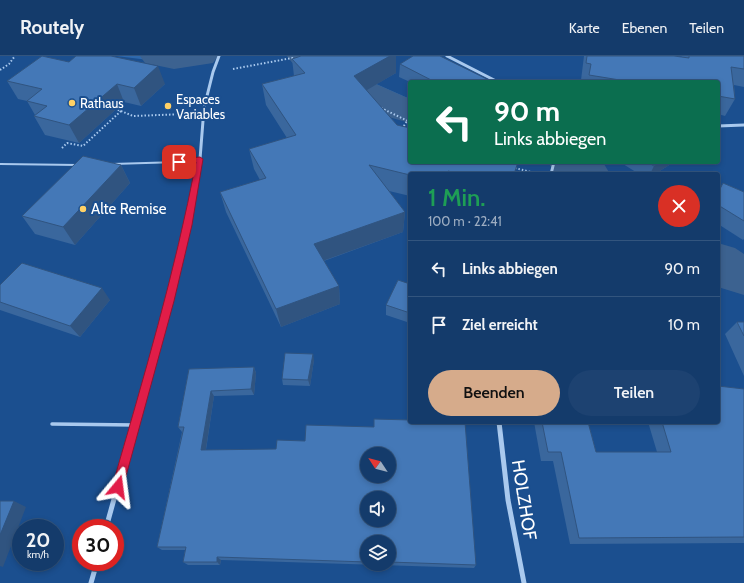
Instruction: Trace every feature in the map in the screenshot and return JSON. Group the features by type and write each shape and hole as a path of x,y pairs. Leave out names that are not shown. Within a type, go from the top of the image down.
{"street":[{"path":"447,56 494,80"},
{"path":"109,519 169,301 186,232 200,159 200,134 204,108 218,58"},
{"path":"720,126 744,125"},
{"name":"HOLZHOF","path":"499,424 508,500 524,583"},
{"path":"91,583 94,571"}],"lane":[{"path":"105,164 179,162 200,159"},
{"path":"0,164 83,165"},
{"path":"52,424 135,425"}],"path":[{"path":"0,70 9,64 15,56"},
{"path":"213,72 292,58 299,62"},
{"path":"107,106 133,116 186,114"},
{"path":"381,108 408,122"},
{"path":"83,146 121,111"},
{"path":"399,135 408,123"},
{"path":"514,168 529,172"}],"shaded area":[{"path":"116,56 172,56 165,62"},
{"path":"291,56 320,56 354,74 408,98 408,120 336,83"},
{"path":"576,164 589,164 600,172 574,172"},
{"path":"720,249 744,256 744,291 720,277"}],"building":[{"path":"42,56 69,62 76,56 111,56 158,66 134,88 117,84 69,125 34,116 47,106 27,101 42,89 7,81"},
{"path":"301,56 390,56 354,76 397,125 408,128 408,164 517,164 515,172 448,171 408,172 408,175 369,165 405,212 314,244 339,286 276,309 220,192 266,178 249,149 296,135 262,84 305,73 292,59"},
{"path":"413,56 440,56 489,80 431,80 400,64"},
{"path":"587,56 674,56 689,58 689,56 744,56 744,69 731,67 735,99 720,96 720,80 620,80 589,75 591,64 586,63"},
{"path":"83,156 121,165 63,227 22,216"},
{"path":"723,183 744,192 744,221 720,206 720,189"},
{"path":"22,263 102,288 70,326 0,302 0,285"},
{"path":"398,280 408,283 408,312 386,305"},
{"path":"737,322 744,322 744,336"},
{"path":"285,353 313,354 308,380 282,379"},
{"path":"254,367 251,389 211,391 201,450 276,449 277,440 305,441 306,425 374,427 374,419 408,420 408,424 465,424 476,565 396,562 396,535 360,535 360,562 217,557 217,562 183,562 186,547 157,547 184,427 178,427 189,369"},
{"path":"720,386 744,389 744,537 579,538 561,452 548,452 542,424 589,424 596,452 671,452 663,424 720,424"},
{"path":"0,501 14,501 0,535"}],"waterway":[{"path":"157,56 174,59 201,56"},
{"path":"304,56 315,66 354,89 408,111"},
{"path":"572,164 586,172"},
{"path":"720,262 736,274 744,276"}],"place":[{"name":"Rathaus","path":"72,103"},
{"name":"Espaces Variables","path":"168,106"},
{"name":"Alte Remise","path":"83,209"}],"route":[{"path":"118,487 169,301 188,225 200,159 179,162"}]}
